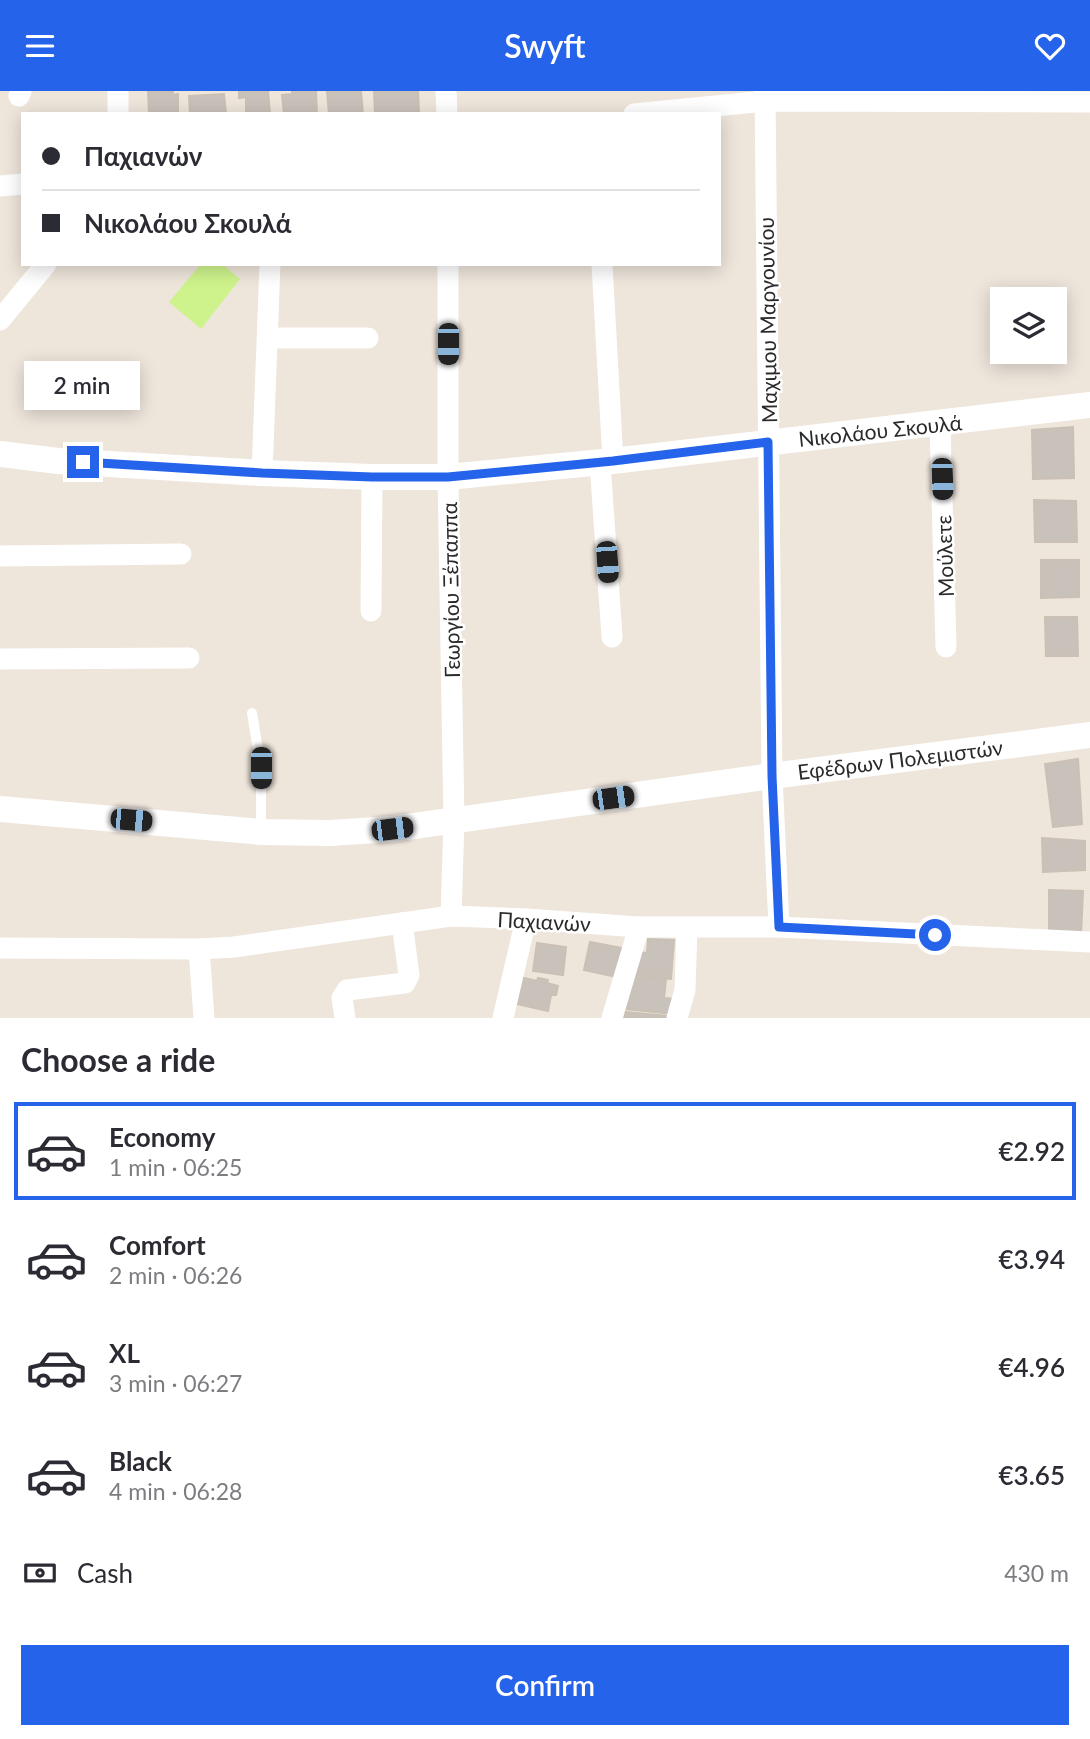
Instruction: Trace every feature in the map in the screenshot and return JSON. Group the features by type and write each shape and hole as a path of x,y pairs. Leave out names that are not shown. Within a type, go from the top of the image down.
{"street":[{"path":"118,91 118,112"},
{"path":"446,91 447,112"},
{"path":"649,112 765,96 1090,102"},
{"name":"Μαχιμου Mαργουνίου","path":"765,96 772,776 779,927"},
{"path":"0,186 21,184"},
{"path":"0,320 44,266"},
{"path":"262,473 270,266"},
{"name":"Γεωργίου Ξέπαππα","path":"448,266 448,477 454,821 451,916"},
{"path":"602,266 612,637"},
{"path":"268,338 368,338"},
{"name":"Νικολάου Σκουλά","path":"0,454 58,461 262,473 448,477 606,462 1090,405"},
{"name":"Μούλετε","path":"940,423 946,646"},
{"path":"371,611 372,477"},
{"path":"0,556 181,554"},
{"path":"0,659 189,658"},
{"name":"Εφέδρων Πολεμιστών","path":"0,809 261,832 330,833 392,829 1090,735"},
{"name":"Παχιανών","path":"0,948 234,947 451,916 639,927 779,927 1090,941"},
{"path":"503,1018 526,919"},
{"path":"345,1018 342,998 347,991 405,983 409,975 402,923"},
{"path":"612,1018 639,927"},
{"path":"677,1018 685,991 687,927"},
{"path":"199,949 204,1018"}],"lane":[{"path":"252,713 261,768 261,832"}],"green space":[{"path":"199,266 224,266 240,279 201,329 169,302"}],"building":[{"path":"148,91 173,91 173,95 178,94 178,112 149,112"},
{"path":"239,91 268,91 270,112 246,112 246,97 239,98"},
{"path":"292,91 316,91 317,112 284,112 282,95 292,94"},
{"path":"327,91 361,91 363,112 329,112"},
{"path":"374,91 418,91 419,112 375,112"},
{"path":"224,94 226,112 190,112 189,96"},
{"path":"1073,427 1074,478 1033,479 1032,430"},
{"path":"1034,500 1076,501 1077,542 1035,542"},
{"path":"1041,560 1079,560 1079,597 1041,598"},
{"path":"1045,617 1077,617 1078,656 1046,656"},
{"path":"1078,759 1082,824 1053,827 1045,764"},
{"path":"1042,838 1085,841 1085,870 1043,872"},
{"path":"1049,890 1083,891 1081,935 1049,934"},
{"path":"648,939 674,940 671,979 634,976 638,952 647,953"},
{"path":"590,942 622,948 617,977 584,970"},
{"path":"537,943 566,947 563,975 533,971"},
{"path":"628,975 666,979 664,998 675,999 673,1014 625,1009"},
{"path":"520,977 537,981 538,978 548,980 547,983 558,986 556,995 551,995 548,1011 517,1004"},
{"path":"625,1012 671,1016 624,1018"}],"route":[{"path":"83,462 262,473 448,477 768,442 772,776 779,927 935,935"}]}
